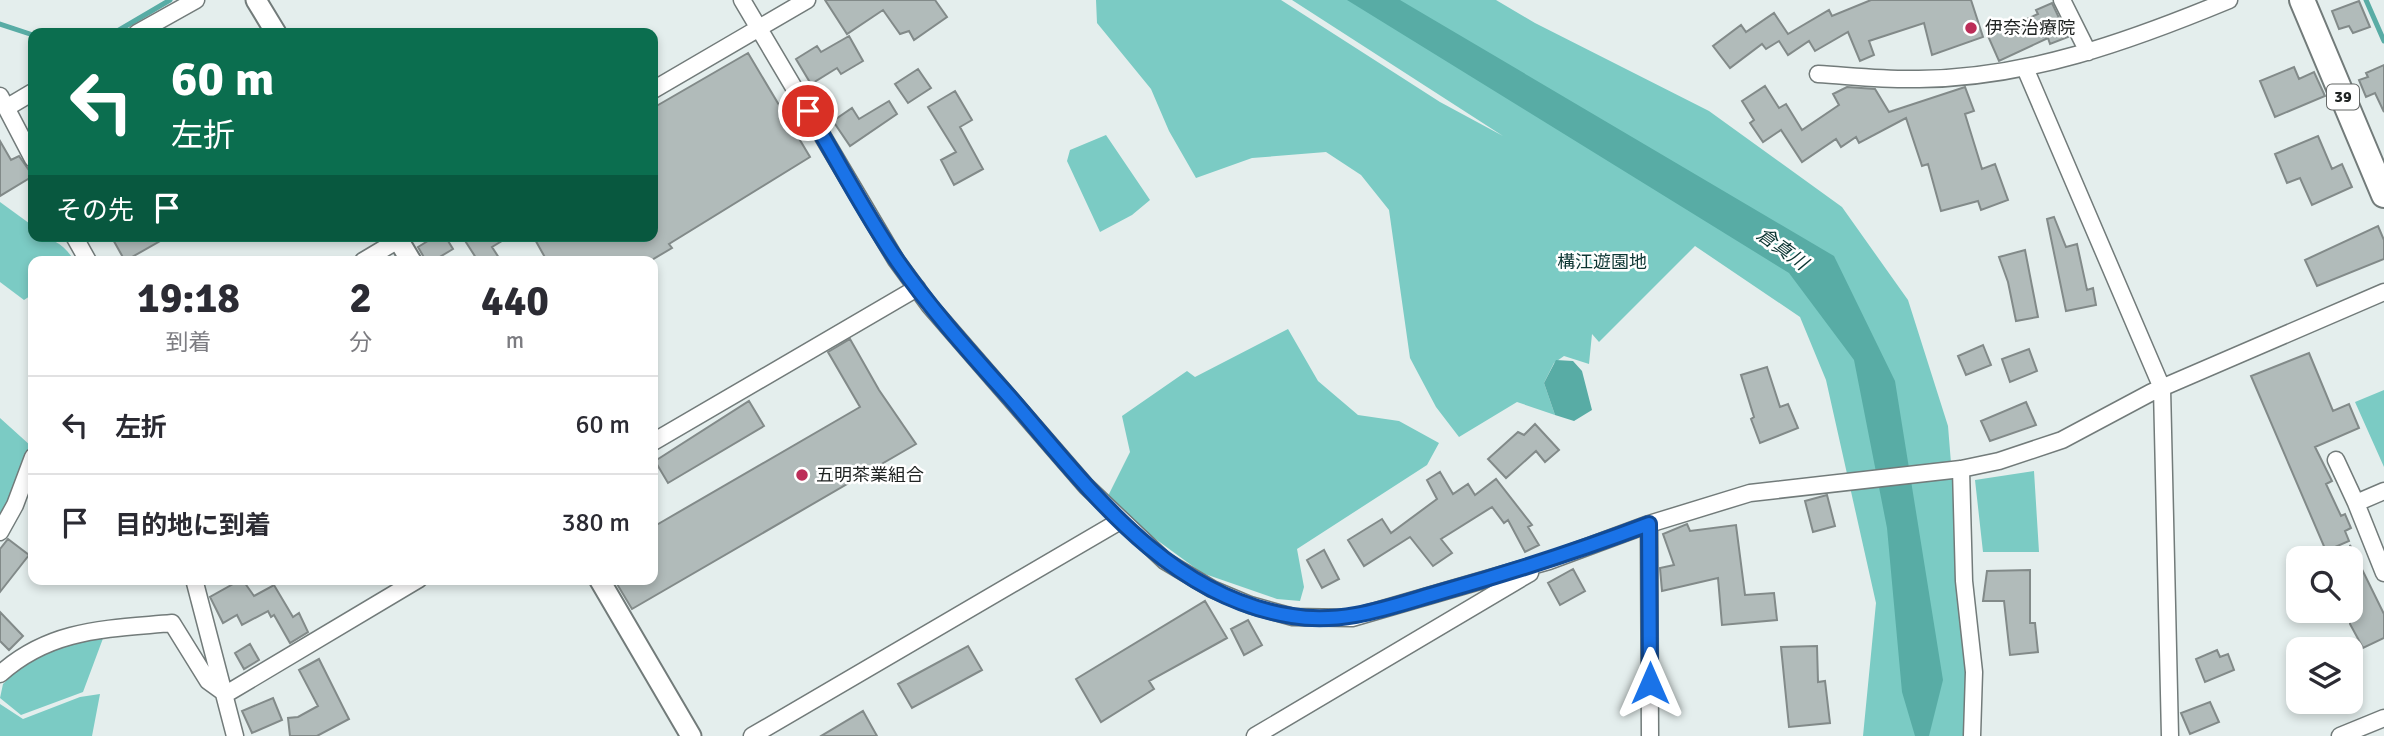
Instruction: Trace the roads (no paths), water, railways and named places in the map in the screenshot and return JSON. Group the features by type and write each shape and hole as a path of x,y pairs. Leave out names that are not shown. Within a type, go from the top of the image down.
{"main road":[{"name":"39","path":"2302,0 2384,195"}],"street":[{"path":"146,28 196,0"},
{"path":"256,0 273,28"},
{"path":"742,0 896,260 917,288 1119,521 1165,561 1212,589 1250,606 1293,617 1352,618 1549,561 1649,524 1750,493 1955,469 1999,461 2062,440 2162,388 2384,292"},
{"path":"658,87 807,0"},
{"path":"2062,0 2088,52"},
{"path":"1818,74 1919,79 2025,68 2158,30 2229,0"},
{"path":"2025,68 2162,388 2170,736"},
{"path":"28,94 3,102 28,150"},
{"path":"371,256 392,242"},
{"path":"658,439 917,288"},
{"path":"2336,460 2384,573"},
{"path":"1955,469 1974,672 1972,736"},
{"path":"0,532 15,505 28,470"},
{"path":"2356,503 2384,491"},
{"path":"752,736 1119,521"},
{"path":"1649,524 1650,736"},
{"path":"1255,736 1549,561"},
{"path":"196,585 235,736"},
{"path":"226,694 409,585"},
{"path":"603,585 691,736"},
{"path":"0,674 53,639 86,631 172,623 208,681 226,694"},
{"path":"2340,736 2384,718"}],"water":[{"name":"倉真川","path":"1347,0 1400,0 1834,256 1895,381 1943,680 1929,736 1915,736 1902,692 1887,528 1854,360 1789,273"},
{"path":"1556,360 1573,361 1582,371 1592,410 1574,421 1555,415 1544,383"}],"waterway":[{"path":"122,28 170,0"},
{"path":"2366,0 2384,41"},
{"path":"0,24 28,33"}],"place":[{"name":"伊奈治療院","path":"1971,28"},
{"name":"五明茶業組合","path":"802,475"}],"park label":[{"name":"構江遊園地","path":"1602,262"}]}
